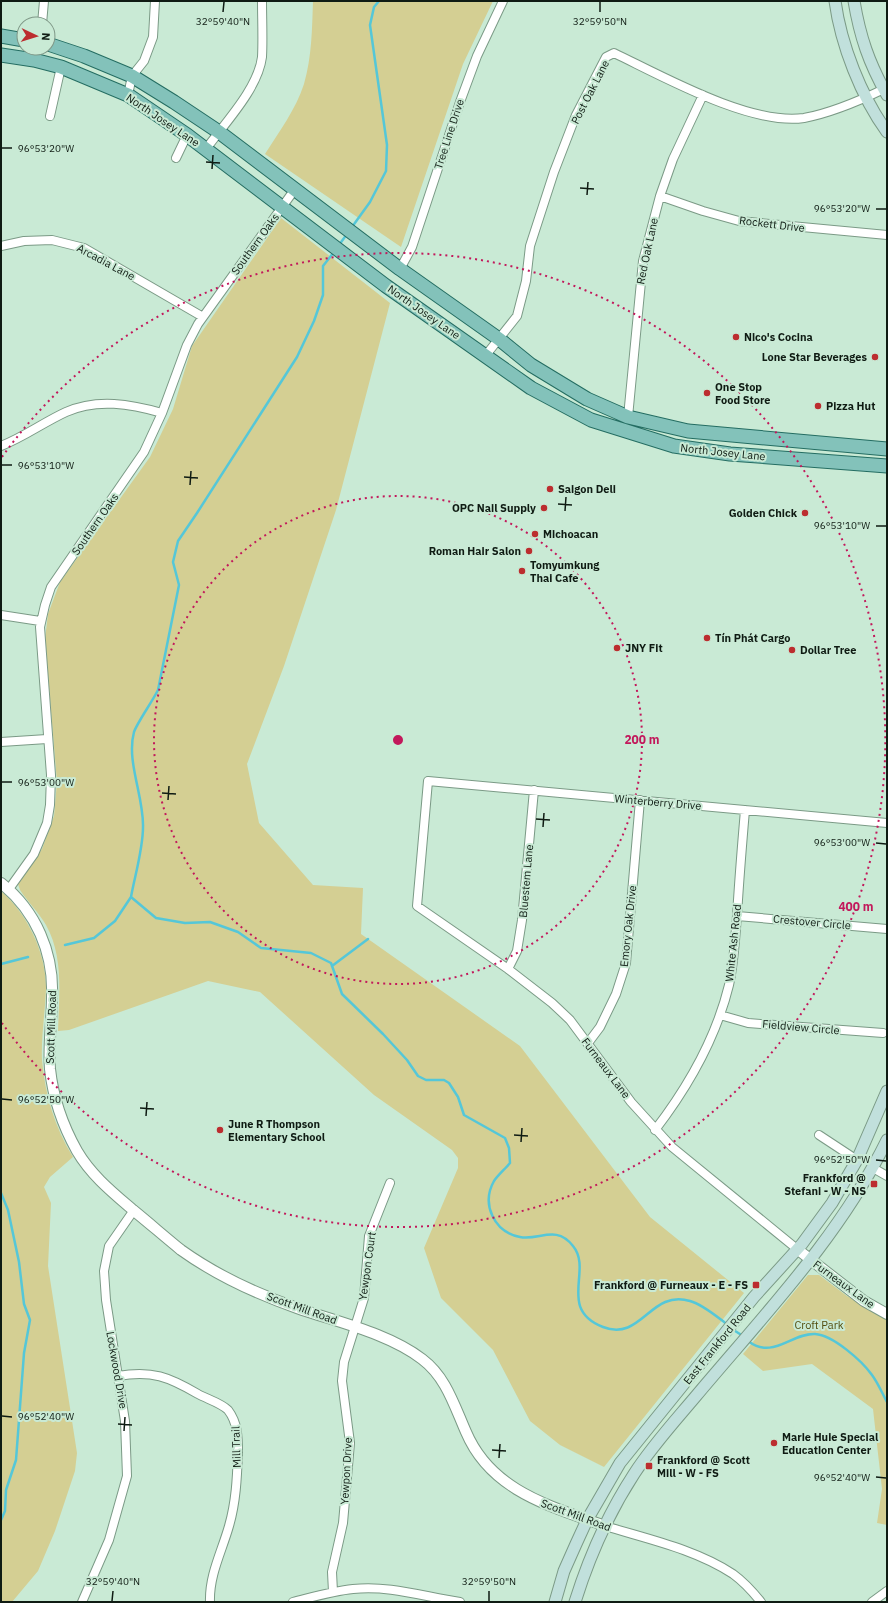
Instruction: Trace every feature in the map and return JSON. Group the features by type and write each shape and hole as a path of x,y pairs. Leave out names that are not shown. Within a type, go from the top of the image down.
{"main road":[{"path":"835,1 837,19 847,54 867,97 887,132"},
{"path":"854,1 858,25 866,54 885,92"},
{"path":"1,36 16,39"},
{"name":"North Josey Lane","path":"56,47 84,56 132,76 218,132 400,269 499,339 531,365 587,399 628,417 688,431 727,436 887,449"},
{"name":"North Josey Lane","path":"1,55 61,66 128,95 206,149 349,256 386,286 542,395 591,420 674,446 730,454 887,466"},
{"path":"727,436 730,454"},
{"name":"East Frankford Road","path":"555,1602 564,1571 588,1520 620,1463 724,1334 797,1249 832,1203 857,1160 887,1091"},
{"name":"East Frankford Road","path":"575,1602 586,1567 604,1526 634,1474 658,1442 810,1260 844,1214 873,1168 887,1140"},
{"path":"658,1442 656,1438 657,1431 670,1401"}],"street":[{"path":"43,16 44,1"},
{"path":"128,95 132,76 144,61 154,38 155,1"},
{"path":"206,149 242,103 253,82 262,58 262,1"},
{"name":"Tree Line Drive","path":"400,269 412,247 460,102 477,56 504,1"},
{"name":"Post Oak Lane","path":"486,355 517,316 526,281 530,246 554,172 576,114 606,57 614,53 703,95 747,112 766,116 803,118 885,92"},
{"path":"50,116 61,66"},
{"name":"Red Oak Lane","path":"628,417 640,277 660,196 673,159 703,95"},
{"path":"176,158 187,135"},
{"name":"Southern Oaks","path":"5,886 34,854 47,823 51,793 40,621 51,588 56,578 144,452 162,413 187,345 203,317 295,189"},
{"name":"Rockett Drive","path":"660,196 703,211 739,221 887,235"},
{"name":"Arcadia Lane","path":"1,246 24,241 52,240 84,248 203,317"},
{"path":"1,446 66,412 83,406 101,404 139,406 162,413"},
{"path":"1,615 40,621"},
{"path":"1,742 47,739"},
{"name":"Winterberry Drive","path":"428,781 887,823"},
{"name":"Furneaux Lane","path":"428,781 417,906 508,969 552,1003 570,1020 631,1102 655,1130 690,1163 810,1260 864,1301 887,1314"},
{"name":"Bluestem Lane","path":"508,969 517,951 522,920 534,790"},
{"name":"Emory Oak Drive","path":"588,1043 600,1027 616,994 626,963 640,800"},
{"name":"White Ash Road","path":"655,1130 687,1085 704,1053 720,1015 729,985 734,955 745,810"},
{"name":"Scott Mill Road","path":"5,886 20,899 32,918 50,958 52,975 50,1062 52,1087 59,1110 69,1135 88,1168 110,1191 179,1248 210,1268 265,1296 354,1327 407,1349 433,1368 449,1391 466,1433 477,1452 498,1477 538,1501 558,1510 694,1554 716,1564 734,1575 761,1602"},
{"name":"Crestover Circle","path":"737,916 887,929"},
{"name":"Fieldview Circle","path":"720,1015 748,1023 883,1033"},
{"path":"819,1135 857,1160"},
{"path":"873,1168 887,1176"},
{"name":"Yewpon Court","path":"354,1327 364,1298 369,1236 390,1183"},
{"name":"Lockwood Drive","path":"82,1602 109,1540 127,1476 125,1421 106,1300 105,1260 109,1246 134,1210"},
{"name":"Yewpon Drive","path":"333,1592 332,1572 343,1523 350,1443 342,1381 344,1362 354,1327"},
{"name":"Mill Trail","path":"118,1376 137,1373 152,1374 176,1381 226,1408 236,1424 238,1468 235,1502 214,1570 210,1586 210,1602"},
{"path":"293,1602 333,1592 354,1589 400,1591 460,1602"},
{"path":"872,1602 887,1591"}],"green space":[{"path":"313,1 493,1 463,64 401,247 265,154 292,111 304,84 310,53"},
{"path":"281,218 390,303 336,510 284,666 247,764 259,823 313,885 363,888 361,934 520,1046 650,1217 744,1293 604,1467 560,1445 530,1421 493,1350 441,1298 424,1248 458,1168 458,1158 452,1150 374,1095 260,992 208,981 69,1030 58,1031 59,977 56,950 46,925 20,890 18,884 42,849 54,816 57,782 45,639 48,614 60,582 150,457 173,409 192,346"},
{"path":"1,891 20,911 27,923 34,936 43,963 46,990 42,1043 43,1073 48,1098 56,1123 73,1157 50,1177 44,1187 51,1203 48,1266 77,1453 75,1471 55,1531 38,1571 12,1602 1,1602"},
{"name":"Croft Park","path":"808,1275 819,1275 847,1296 887,1318 887,1525 877,1523 882,1489 873,1409 812,1364 763,1371 743,1354"}],"waterway":[{"path":"352,227 370,202 386,171 387,145 370,25 374,7 379,1"},
{"path":"339,245 347,234"},
{"path":"334,252 323,266 323,295 314,321 297,357 178,541 173,562 179,585 158,690 134,732 132,743 132,755 143,815 143,835 131,897 156,918 185,923 210,922 238,932 261,948 311,953 331,963 342,994 383,1034 407,1060 418,1076 426,1080 444,1080 449,1083 458,1097 464,1115 505,1138 509,1148 510,1163 494,1181 490,1190 489,1199 492,1216 503,1229 520,1237 527,1238 554,1235 567,1239 573,1246 578,1256 580,1266 578,1289 579,1300 582,1310 589,1319 603,1327 616,1330 627,1328 665,1302 676,1299 690,1301 700,1305 728,1325"},
{"path":"65,945 94,938 115,921 131,897"},
{"path":"332,966 368,939"},
{"path":"1,964 28,957"},
{"path":"1,1193 8,1210 19,1262 24,1304 30,1320 24,1353 16,1460 6,1490 5,1511 1,1520"},
{"path":"732,1329 743,1336"},
{"path":"748,1341 757,1346 766,1348 774,1347 806,1335 822,1335 838,1344 854,1356 867,1369 876,1381 887,1402"}],"place":[{"name":"Nico's Cocina","path":"736,337"},
{"name":"Lone Star Beverages","path":"875,357"},
{"name":"One Stop Food Store","path":"707,393"},
{"name":"Pizza Hut","path":"818,406"},
{"name":"Saigon Deli","path":"550,489"},
{"name":"OPC Nail Supply","path":"544,508"},
{"name":"Golden Chick","path":"805,513"},
{"name":"Michoacan","path":"535,534"},
{"name":"Roman Hair Salon","path":"529,551"},
{"name":"Tomyumkung Thai Cafe","path":"522,571"},
{"name":"Tín Phát Cargo","path":"707,638"},
{"name":"JNY Fit","path":"617,648"},
{"name":"Dollar Tree","path":"792,650"},
{"name":"June R Thompson Elementary School","path":"220,1130"},
{"name":"Frankford @ Stefani - W - NS","path":"874,1184"},
{"name":"Frankford @ Furneaux - E - FS","path":"756,1285"},
{"name":"Marie Huie Special Education Center","path":"774,1443"},
{"name":"Frankford @ Scott Mill - W - FS","path":"649,1466"}]}
